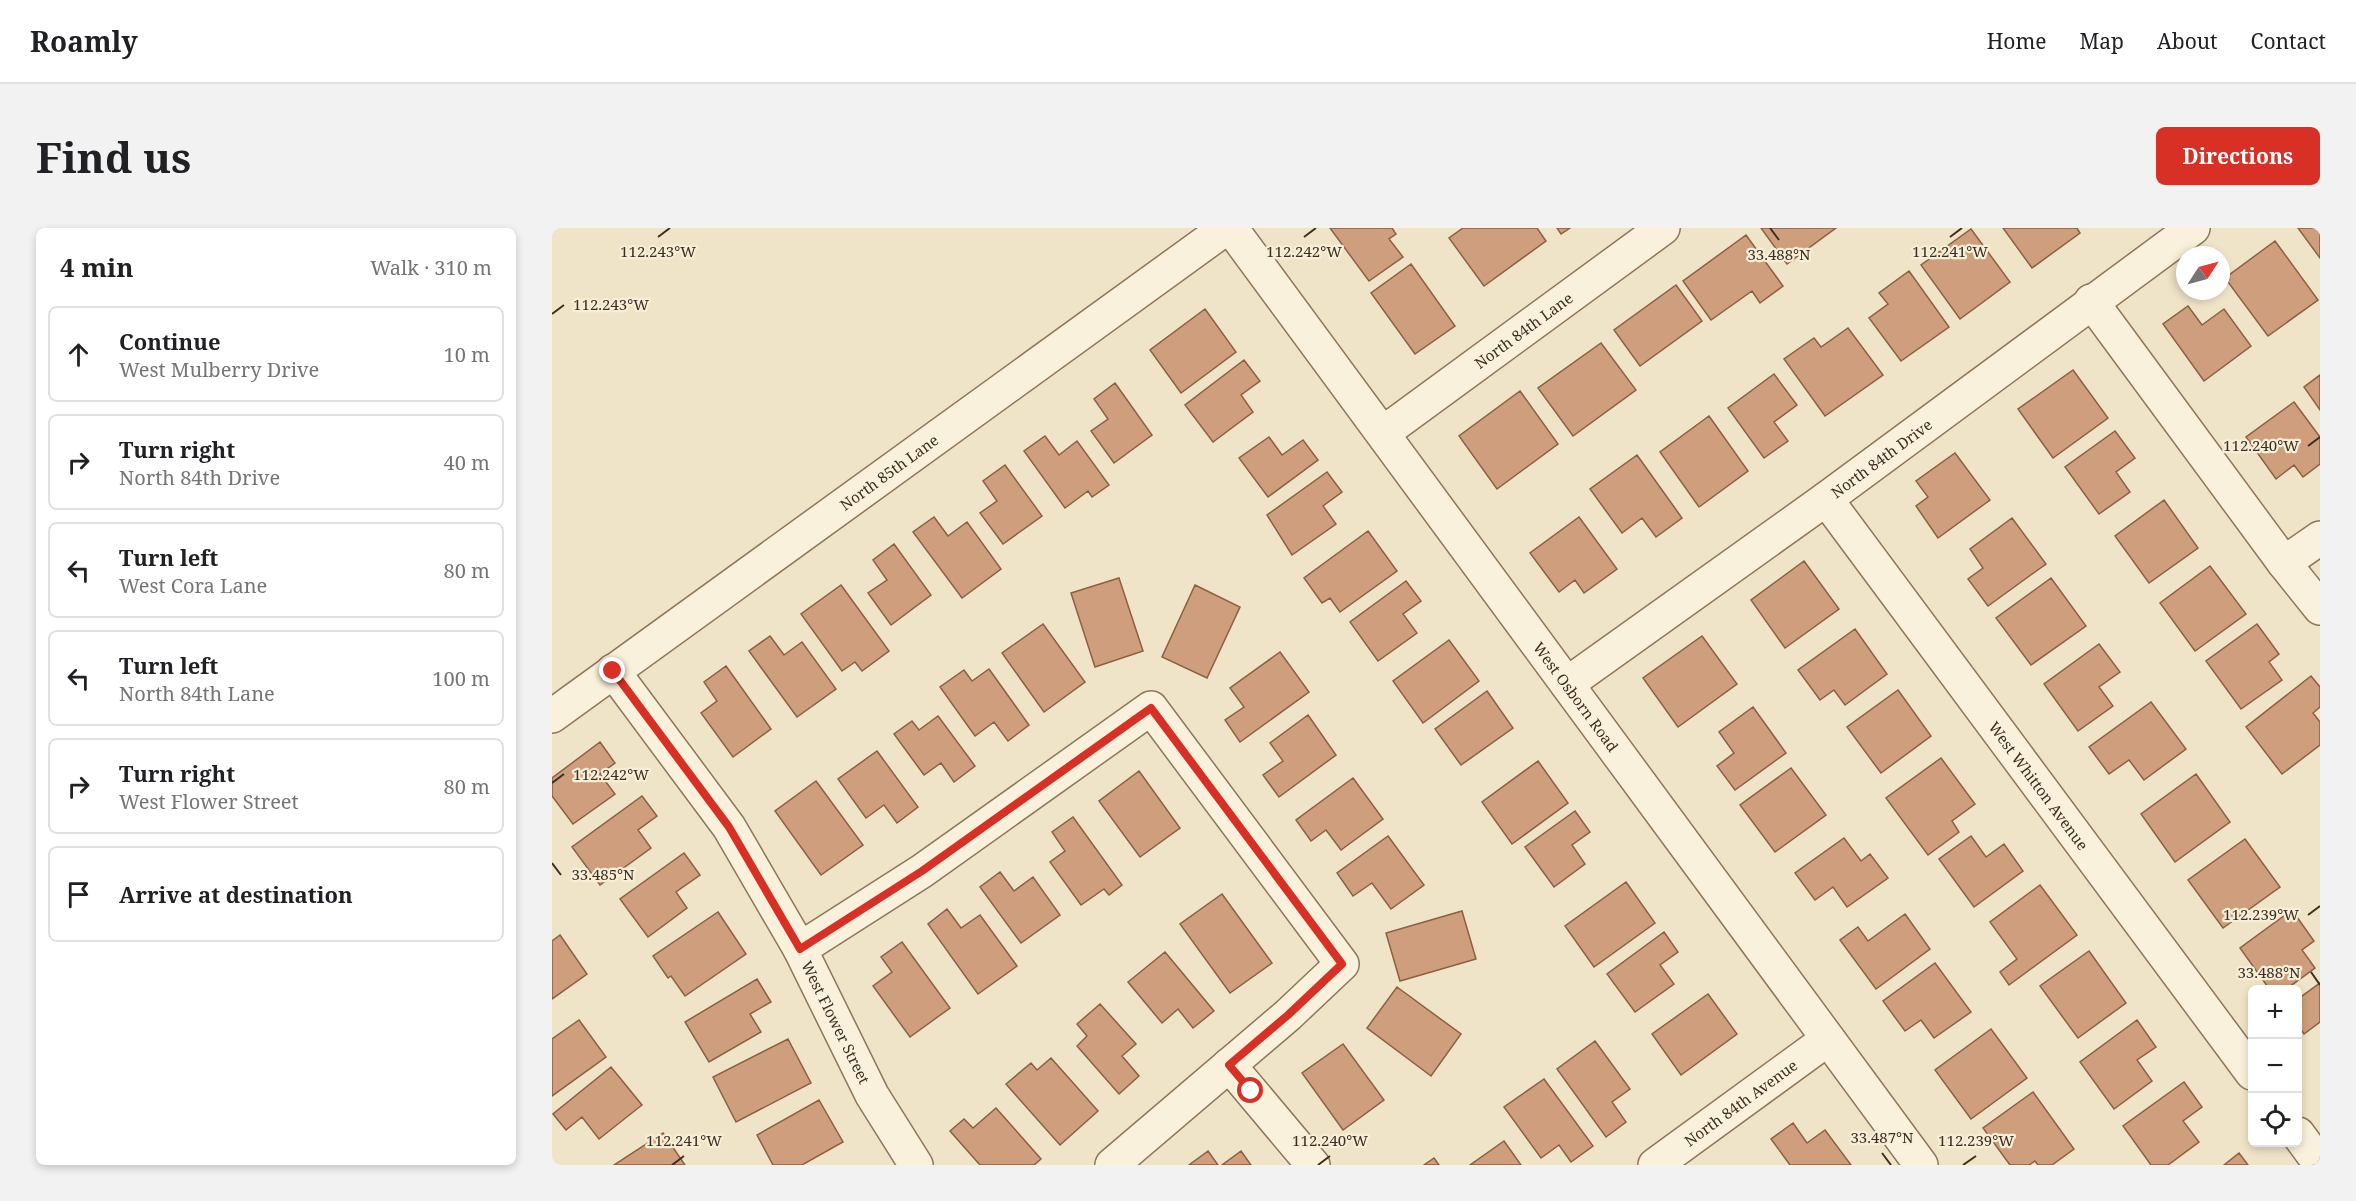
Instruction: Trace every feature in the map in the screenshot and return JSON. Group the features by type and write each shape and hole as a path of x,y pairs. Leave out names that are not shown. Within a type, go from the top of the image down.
{"street":[{"name":"North 85th Lane","path":"552,716 1226,228"},
{"name":"West Osborn Road","path":"1231,228 1921,1165"},
{"name":"North 84th Lane","path":"1383,433 1663,228"},
{"name":"North 84th Drive","path":"1567,684 1826,499 2091,301 2193,228"},
{"path":"2091,301 2284,563 2320,608"},
{"name":"West Whitton Avenue","path":"1826,499 2248,1066"},
{"path":"2284,563 2320,538"},
{"name":"West Flower Street","path":"613,671 729,827 800,949 872,1095 916,1165"},
{"path":"800,949 922,871 1151,708 1342,964 1288,1015 1112,1165"},
{"name":"North 84th Avenue","path":"1655,1165 1828,1039"},
{"path":"1229,1065 1313,1165"},
{"path":"2302,1139 2320,1164"}],"building":[{"path":"1330,228 1392,228 1396,234 1389,239 1403,257 1369,281"},
{"path":"1463,228 1537,228 1546,241 1484,286 1449,238"},
{"path":"1557,228 1570,228 1561,234"},
{"path":"1761,228 1836,228 1787,264"},
{"path":"2003,228 2077,228 2080,233 2032,268"},
{"path":"2298,228 2320,228 2320,258"},
{"path":"1971,229 2010,282 1960,319 1921,265"},
{"path":"1746,235 1783,286 1760,303 1752,291 1711,320 1683,281"},
{"path":"2275,241 2318,300 2268,336 2230,285 2230,274"},
{"path":"1411,264 1455,326 1415,354 1371,293"},
{"path":"1909,271 1949,327 1901,361 1869,318 1888,304 1879,293"},
{"path":"1676,285 1702,321 1640,366 1614,330"},
{"path":"2188,306 2202,325 2224,309 2251,346 2204,381 2163,324"},
{"path":"1205,309 1236,352 1181,393 1150,350"},
{"path":"1848,328 1883,375 1825,416 1784,359 1814,338 1821,347"},
{"path":"1601,343 1636,390 1573,436 1538,388"},
{"path":"1244,360 1260,381 1241,395 1253,412 1213,442 1185,405"},
{"path":"2073,370 2108,418 2053,458 2018,409"},
{"path":"1774,374 1797,405 1774,422 1788,441 1764,458 1728,408"},
{"path":"2320,375 2320,410 2304,387"},
{"path":"1115,383 1152,435 1114,463 1091,431 1108,419 1094,399"},
{"path":"1520,391 1558,444 1497,489 1459,436"},
{"path":"2294,402 2320,437 2320,464 2303,477 2294,465 2276,479 2246,437"},
{"path":"1709,416 1748,471 1699,507 1660,452"},
{"path":"2115,431 2135,458 2116,472 2130,492 2099,514 2065,467"},
{"path":"1045,436 1059,455 1077,441 1109,485 1092,497 1088,491 1065,508 1024,451"},
{"path":"1269,437 1282,455 1303,440 1318,460 1268,497 1239,458"},
{"path":"1955,453 1990,500 1938,538 1916,506 1928,497 1916,481"},
{"path":"1637,455 1682,518 1656,537 1642,518 1622,533 1590,489"},
{"path":"1005,465 1042,516 1003,544 980,513 997,501 983,481"},
{"path":"1327,472 1342,492 1323,506 1336,524 1292,555 1267,515"},
{"path":"2164,500 2198,548 2149,583 2115,536"},
{"path":"934,517 948,536 967,522 1001,569 962,598 913,532"},
{"path":"1579,517 1617,569 1584,593 1575,580 1559,592 1530,553"},
{"path":"2012,518 2046,564 1988,606 1968,579 1983,568 1970,549"},
{"path":"1368,531 1397,571 1340,612 1330,598 1322,603 1304,578"},
{"path":"894,544 931,595 891,625 868,593 887,580 873,560"},
{"path":"1804,561 1839,609 1785,648 1751,600"},
{"path":"2210,566 2246,614 2195,651 2160,603"},
{"path":"1119,578 1143,651 1095,667 1071,593"},
{"path":"2051,578 2086,626 2031,665 1996,618"},
{"path":"1406,581 1421,601 1403,614 1417,633 1378,661 1350,622"},
{"path":"841,585 889,651 862,671 855,662 842,671 801,614"},
{"path":"1195,585 1240,607 1207,678 1162,657"},
{"path":"1043,624 1085,682 1044,712 1002,653"},
{"path":"2257,624 2279,654 2269,662 2282,680 2241,709 2206,661"},
{"path":"1855,629 1887,674 1845,705 1834,690 1820,700 1798,670"},
{"path":"770,636 784,655 802,642 836,689 797,717 749,651"},
{"path":"1702,636 1737,684 1678,727 1643,678"},
{"path":"1449,640 1479,681 1423,723 1393,681"},
{"path":"2099,644 2120,672 2099,687 2113,706 2078,731 2044,684"},
{"path":"1280,652 1309,692 1240,742 1225,720 1244,707 1230,688"},
{"path":"726,666 771,729 733,757 701,713 717,701 704,682"},
{"path":"989,669 1029,725 1008,741 994,722 975,736 940,687 964,670 972,681"},
{"path":"2311,676 2320,687 2320,707 2313,713 2320,722 2320,745 2282,774 2246,727"},
{"path":"1898,690 1931,736 1881,773 1847,727"},
{"path":"1487,691 1513,728 1461,765 1435,729"},
{"path":"2151,702 2186,749 2144,780 2129,760 2109,774 2089,747"},
{"path":"1753,707 1786,753 1735,790 1717,766 1734,753 1719,732"},
{"path":"1308,715 1336,755 1279,797 1263,775 1283,761 1270,743"},
{"path":"938,716 975,766 954,782 941,763 924,775 894,734 912,721 919,730"},
{"path":"600,742 615,763 600,774 615,794 573,824 552,796 552,778"},
{"path":"877,751 918,807 897,823 884,805 866,818 838,779"},
{"path":"1941,758 1975,804 1952,821 1959,832 1928,855 1886,798"},
{"path":"1538,761 1568,803 1512,844 1482,802"},
{"path":"1791,768 1826,815 1775,852 1740,805"},
{"path":"1139,771 1180,828 1140,857 1099,801"},
{"path":"2196,774 2230,822 2175,862 2141,814"},
{"path":"1353,778 1383,819 1341,850 1326,830 1311,841 1296,820"},
{"path":"816,781 863,845 821,875 775,811"},
{"path":"642,796 657,816 638,830 651,848 600,885 572,847"},
{"path":"1575,811 1590,832 1572,845 1585,864 1554,887 1525,847"},
{"path":"1073,817 1122,885 1109,895 1104,889 1081,905 1050,862 1065,851 1052,832"},
{"path":"1388,836 1424,885 1391,909 1372,883 1353,896 1337,873"},
{"path":"1971,836 1986,857 2004,844 2023,871 1974,907 1939,859"},
{"path":"1844,838 1861,861 1870,854 1888,878 1847,907 1833,887 1815,900 1795,873"},
{"path":"2245,839 2280,887 2223,928 2188,880"},
{"path":"684,853 700,875 676,892 687,908 648,937 620,899"},
{"path":"1000,872 1014,891 1033,877 1060,915 1021,943 980,887"},
{"path":"1626,882 1655,923 1594,967 1565,926"},
{"path":"2040,885 2077,935 2009,985 2000,972 2017,959 1990,922"},
{"path":"1222,894 1272,963 1230,993 1180,924"},
{"path":"947,909 961,928 980,915 1017,966 978,994 928,924"},
{"path":"2292,910 2314,941 2302,950 2315,968 2292,985 2266,985 2240,948"},
{"path":"1462,911 1476,959 1400,981 1386,933"},
{"path":"718,912 746,954 685,996 671,976 668,978 653,956"},
{"path":"1905,914 1930,949 1876,989 1840,940 1858,927 1868,941"},
{"path":"1664,932 1678,952 1660,965 1674,984 1635,1012 1607,974"},
{"path":"560,935 587,974 552,999 552,941"},
{"path":"902,942 950,1008 910,1037 873,986 892,972 881,957"},
{"path":"2089,951 2126,1003 2078,1038 2040,986"},
{"path":"1165,952 1214,1011 1193,1028 1178,1009 1162,1023 1128,982"},
{"path":"1935,963 1971,1012 1934,1038 1921,1020 1905,1031 1883,1001"},
{"path":"757,979 771,1002 750,1014 761,1032 709,1062 685,1022"},
{"path":"2320,983 2320,1022 2304,1034 2302,1031 2302,996"},
{"path":"1397,987 1461,1034 1431,1076 1367,1028"},
{"path":"1708,994 1737,1034 1681,1075 1652,1034"},
{"path":"1100,1004 1136,1044 1122,1056 1139,1076 1119,1094 1077,1046 1087,1036 1077,1024"},
{"path":"579,1020 606,1057 552,1096 552,1039"},
{"path":"2137,1020 2156,1047 2137,1060 2152,1081 2114,1109 2080,1062"},
{"path":"1991,1029 2027,1078 1971,1119 1935,1070"},
{"path":"788,1039 811,1083 736,1122 713,1077"},
{"path":"1595,1041 1630,1089 1612,1102 1626,1122 1606,1137 1557,1069"},
{"path":"1343,1044 1384,1100 1343,1130 1302,1073"},
{"path":"1051,1058 1098,1111 1060,1145 1006,1084 1031,1063 1037,1070"},
{"path":"611,1067 642,1105 599,1139 582,1117 566,1130 553,1114"},
{"path":"1544,1079 1593,1146 1571,1162 1559,1145 1541,1158 1504,1107"},
{"path":"2184,1082 2202,1107 2183,1121 2199,1142 2168,1165 2151,1165 2123,1126"},
{"path":"2033,1092 2074,1149 2052,1165 2038,1165 2035,1161 2029,1165 2010,1165 1983,1128"},
{"path":"819,1100 843,1142 802,1165 773,1165 757,1135"},
{"path":"996,1108 1041,1159 1034,1165 980,1165 950,1131 964,1119 973,1128"},
{"path":"1793,1123 1807,1143 1825,1130 1851,1165 1790,1165 1771,1139"},
{"path":"663,1133 685,1165 614,1165"},
{"path":"1504,1141 1521,1165 1470,1165"},
{"path":"1208,1151 1218,1165 1189,1165"},
{"path":"1241,1151 1251,1165 1222,1165"},
{"path":"2239,1153 2248,1165 2224,1165"},
{"path":"1434,1158 1439,1165 1424,1165"}],"route":[{"path":"613,671 729,827 800,949 922,871 1151,708 1342,964 1288,1015 1229,1065 1251,1091"}]}
